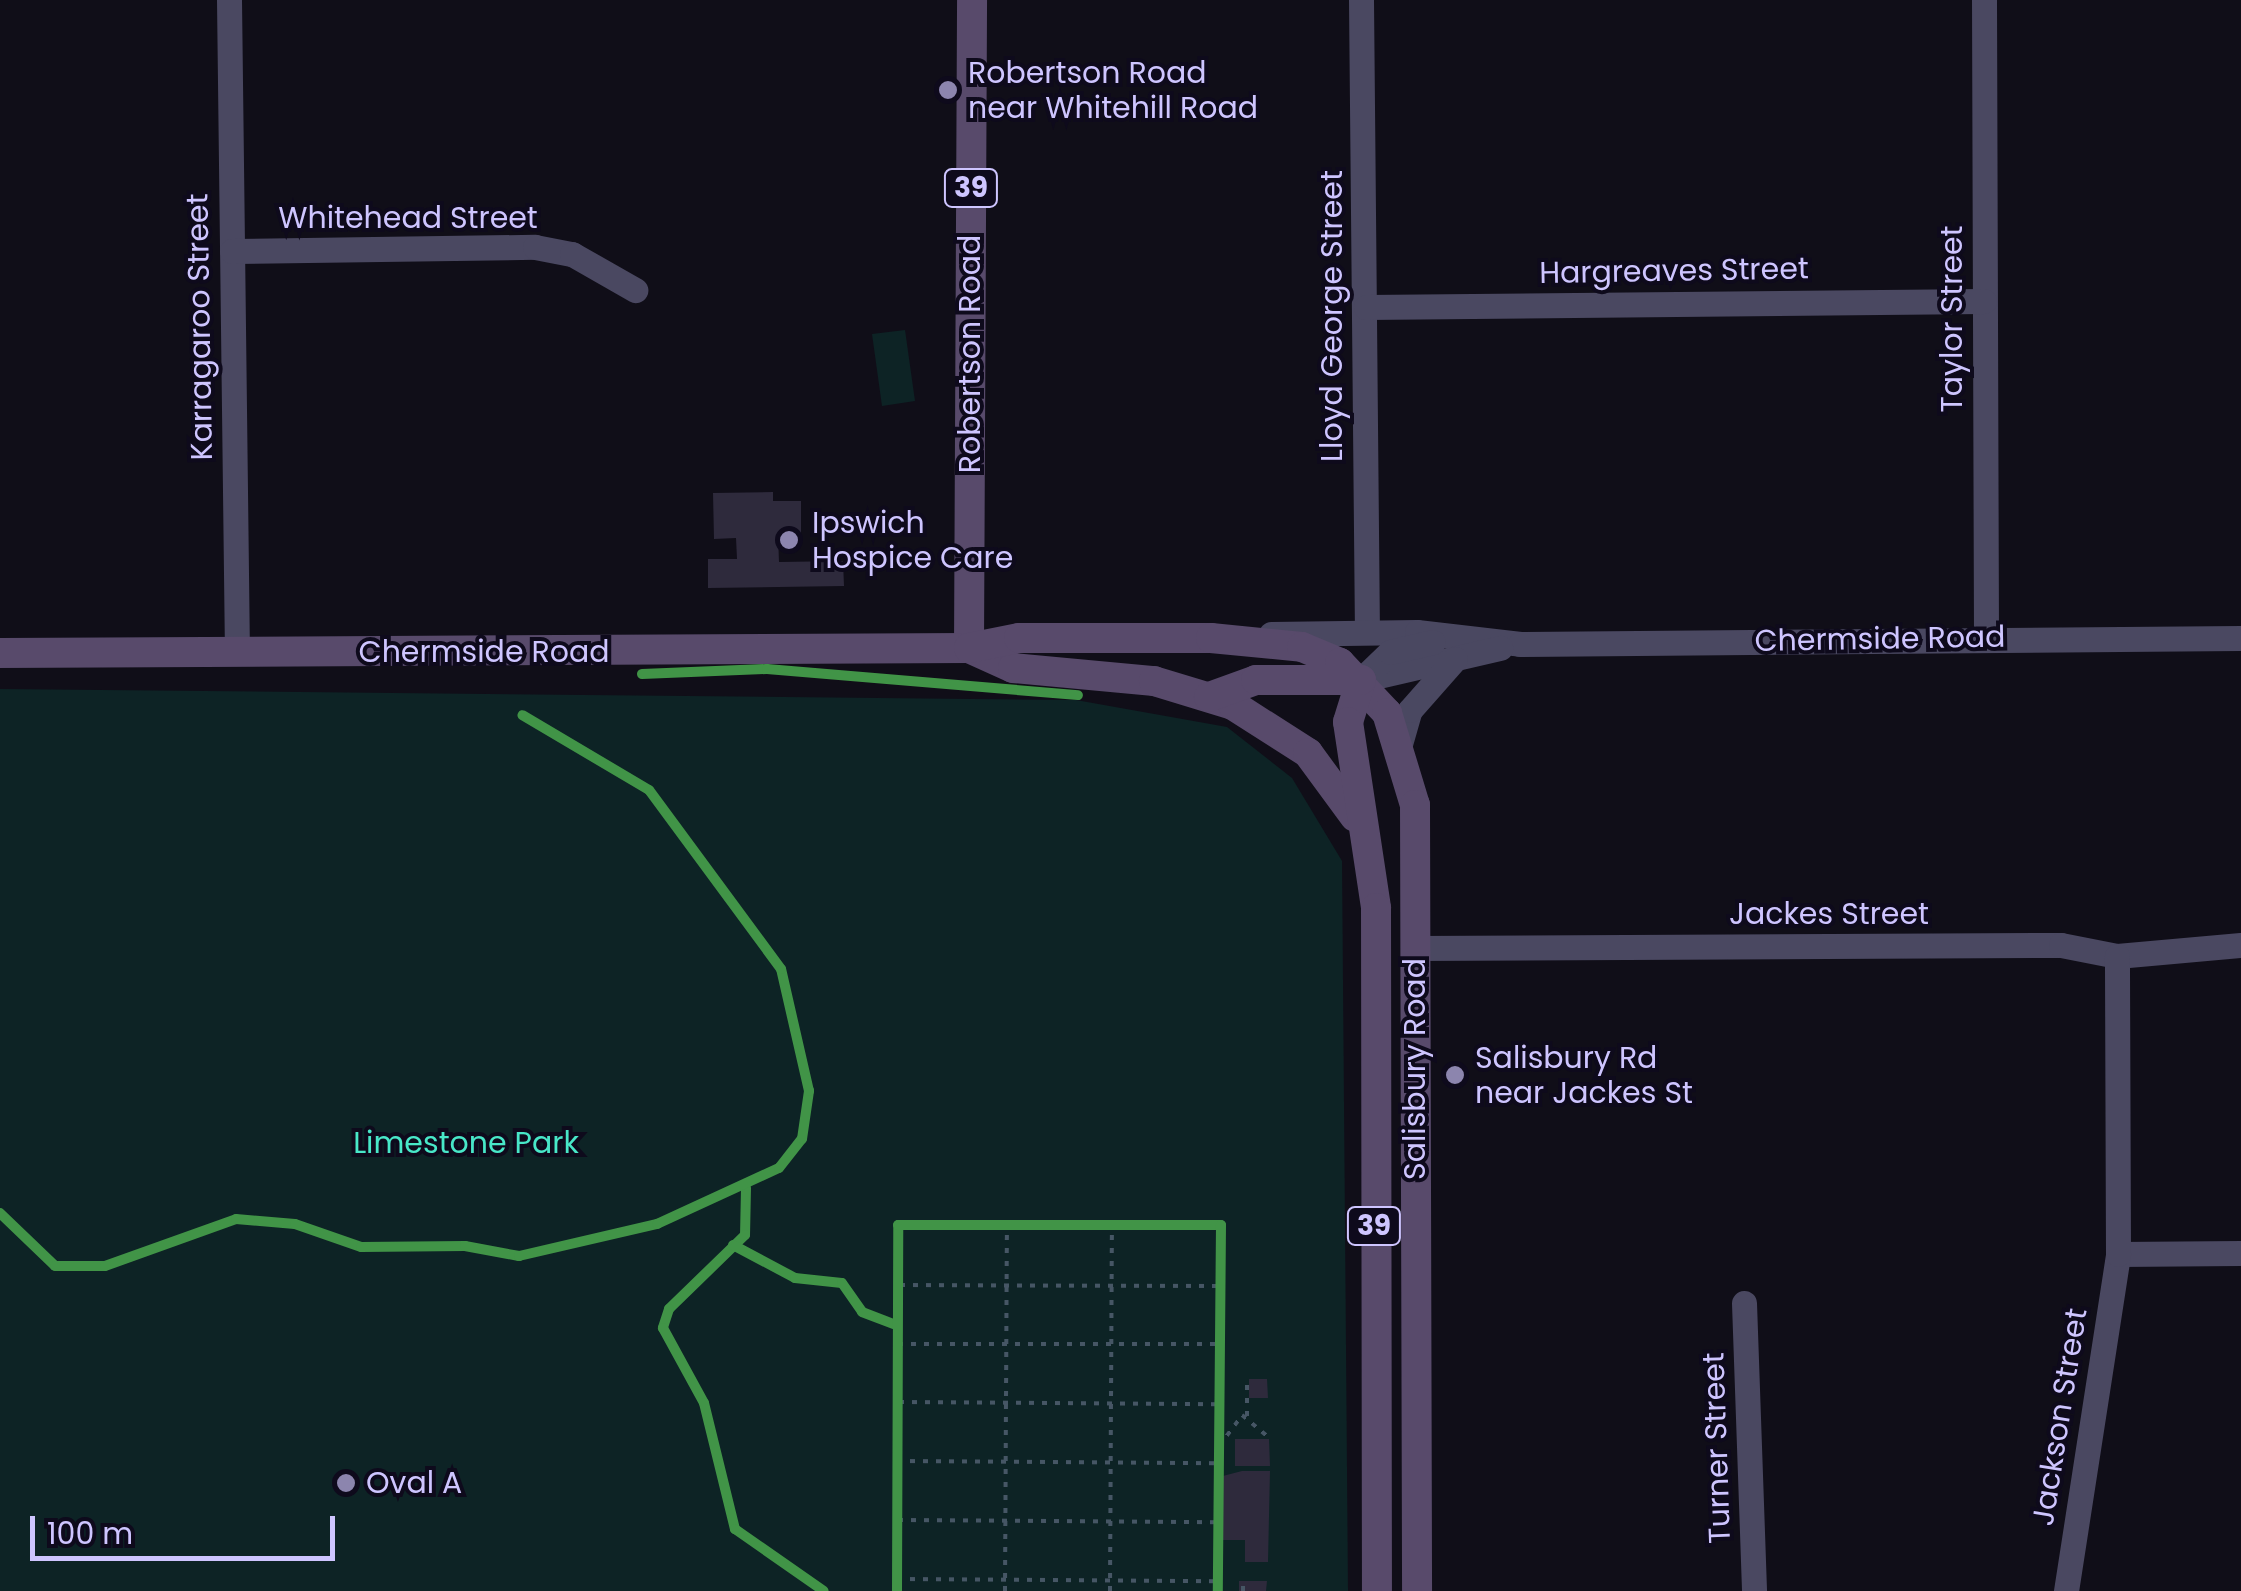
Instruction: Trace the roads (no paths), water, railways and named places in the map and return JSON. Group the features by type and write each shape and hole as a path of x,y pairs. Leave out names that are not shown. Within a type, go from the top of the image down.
{"main road":[{"name":"Robertson Road","path":"969,648 972,0"},
{"name":"Chermside Road","path":"0,653 969,648 1018,638 1211,638"},
{"name":"Salisbury Road","path":"1211,638 1302,647 1361,680 1400,744 1415,805 1417,1591"},
{"name":"Chermside Road","path":"969,648 1013,668 1204,696 1256,680 1361,680"},
{"name":"Salisbury Road","path":"1361,680 1350,700 1348,748 1372,862 1376,946 1377,1591"},
{"name":"Salisbury Road","path":"1204,696 1308,752 1345,798 1372,862"},
{"path":"1376,946 1415,948"}],"street":[{"name":"Karragaroo Street","path":"229,0 237,653"},
{"name":"Lloyd George Street","path":"1361,0 1367,632"},
{"name":"Taylor Street","path":"1984,0 1986,637"},
{"name":"Whitehead Street","path":"232,251 535,246 572,254 635,290"},
{"name":"Hargreaves Street","path":"1366,307 1984,301"},
{"name":"Chermside Road","path":"1211,638 1367,632 1463,647 1986,637 2241,638"},
{"name":"Chermside Road","path":"1361,680 1463,647"},
{"path":"1400,744 1410,710 1463,647"},
{"name":"Jackes Street","path":"1415,948 2061,945 2117,956 2241,945"},
{"name":"Jackson Street","path":"2066,1591 2118,1254 2117,956"},
{"path":"2118,1254 2241,1253"},
{"name":"Turner Street","path":"1744,1303 1754,1591"}],"place":[{"name":"Robertson Road near Whitehill Road","path":"948,90"},
{"name":"Ipswich Hospice Care","path":"789,540"},
{"name":"Salisbury Rd near Jackes St","path":"1455,1075"},
{"name":"Oval A","path":"346,1483"}],"park label":[{"name":"Limestone Park","path":"466,1143"}]}
